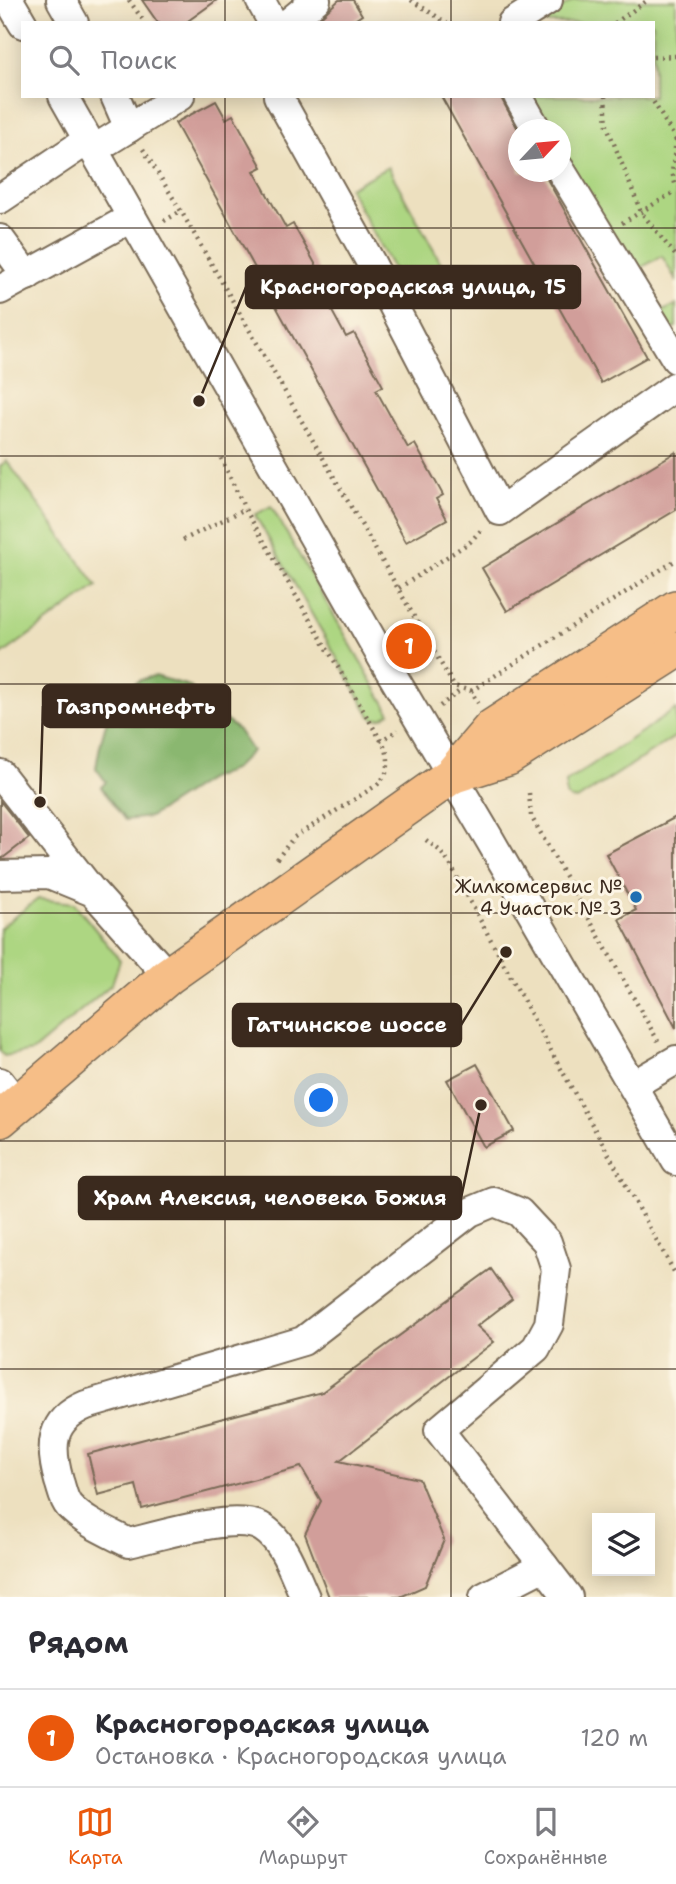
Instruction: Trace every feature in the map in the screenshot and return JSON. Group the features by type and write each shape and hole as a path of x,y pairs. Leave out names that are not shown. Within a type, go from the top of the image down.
{"main road":[{"path":"6,1102 168,976 452,775 492,727 676,609"},
{"path":"452,775 508,757 675,652"}],"street":[{"path":"9,0 21,21"},
{"path":"61,0 73,21"},
{"path":"260,0 272,21"},
{"path":"290,21 316,0"},
{"path":"515,21 548,0"},
{"path":"65,98 384,661 676,1161"},
{"path":"116,98 129,128"},
{"path":"0,199 91,145 129,128 177,98"},
{"path":"279,98 370,261 500,511 676,386"},
{"path":"519,98 531,119"},
{"path":"569,182 676,359"},
{"path":"0,290 131,218"},
{"path":"0,239 27,276"},
{"path":"0,774 93,892 168,976"},
{"path":"0,875 49,874 93,892"},
{"path":"633,1084 673,1061"},
{"path":"305,1597 282,1549 262,1526 228,1520 129,1543 80,1517 66,1503 53,1460 55,1432 69,1412 86,1405 303,1341 470,1213 494,1202 519,1212 547,1242 556,1269 549,1324 536,1348 439,1430 568,1597"},
{"path":"484,1597 544,1566"}],"path":[{"path":"129,0 144,21"},
{"path":"411,0 444,21"},
{"path":"618,21 648,0"},
{"path":"655,57 676,56"},
{"path":"605,98 607,126 641,212 676,256"},
{"path":"600,236 676,189 672,172 676,140 651,98"},
{"path":"129,128 181,211 454,686 471,691 676,560"},
{"path":"160,223 181,211"},
{"path":"221,458 245,509 380,741 389,761 387,775 377,785 293,838"},
{"path":"183,540 245,509"},
{"path":"398,588 470,542 500,511"},
{"path":"439,706 462,689"},
{"path":"471,691 480,707"},
{"path":"380,741 401,728"},
{"path":"529,793 531,816 673,1061"},
{"path":"426,840 439,850 450,864 676,1275"}],"green space":[{"path":"574,0 676,0 676,280 662,256 639,269 663,311 676,305 676,327 666,332 571,167 571,119 543,119 530,98 655,98 655,21 541,21"},
{"path":"388,167 448,276 408,297 349,188"},
{"path":"7,461 97,586 0,656 0,466"},
{"path":"271,506 390,713 382,718 374,719 369,714 255,515"},
{"path":"155,676 189,686 237,729 252,751 233,770 209,779 150,817 125,820 101,787 106,782 96,768 98,753 111,710 119,698 140,680"},
{"path":"676,709 676,736 577,800 566,795 566,782"},
{"path":"38,899 74,903 120,960 112,984 33,1051 4,1056 0,1051 0,928"}],"building":[{"path":"142,0 217,0 188,21 157,21"},
{"path":"339,0 353,0 362,15 353,21 316,21"},
{"path":"442,98 501,98 512,119 508,119 508,182 549,182 647,357 601,383"},
{"path":"216,101 226,119 233,115 262,167 254,171 286,228 293,224 322,276 315,280 346,337 354,333 383,386 376,390 408,448 415,444 443,495 436,499 447,519 406,542 175,123"},
{"path":"676,452 676,510 507,611 482,568"},
{"path":"0,801 29,838 3,858 0,858"},
{"path":"676,817 676,1028 619,919 636,910 606,854"},
{"path":"477,1064 514,1131 484,1147 447,1080"},
{"path":"491,1269 512,1299 477,1326 494,1342 339,1461 419,1479 444,1540 425,1586 400,1597 329,1597 305,1534 321,1501 301,1467 142,1509 136,1485 98,1495 88,1454 322,1392"}],"place":[{"name":"Красногородская улица, 15","path":"199,401"},
{"name":"Красногородская улица","path":"409,646"},
{"name":"Газпромнефть","path":"40,802"},
{"name":"Жилкомсервис № 4 Участок № 3","path":"636,897"},
{"name":"Гатчинское шоссе","path":"506,952"},
{"name":"Храм Алексия, человека Божия","path":"481,1105"}]}
